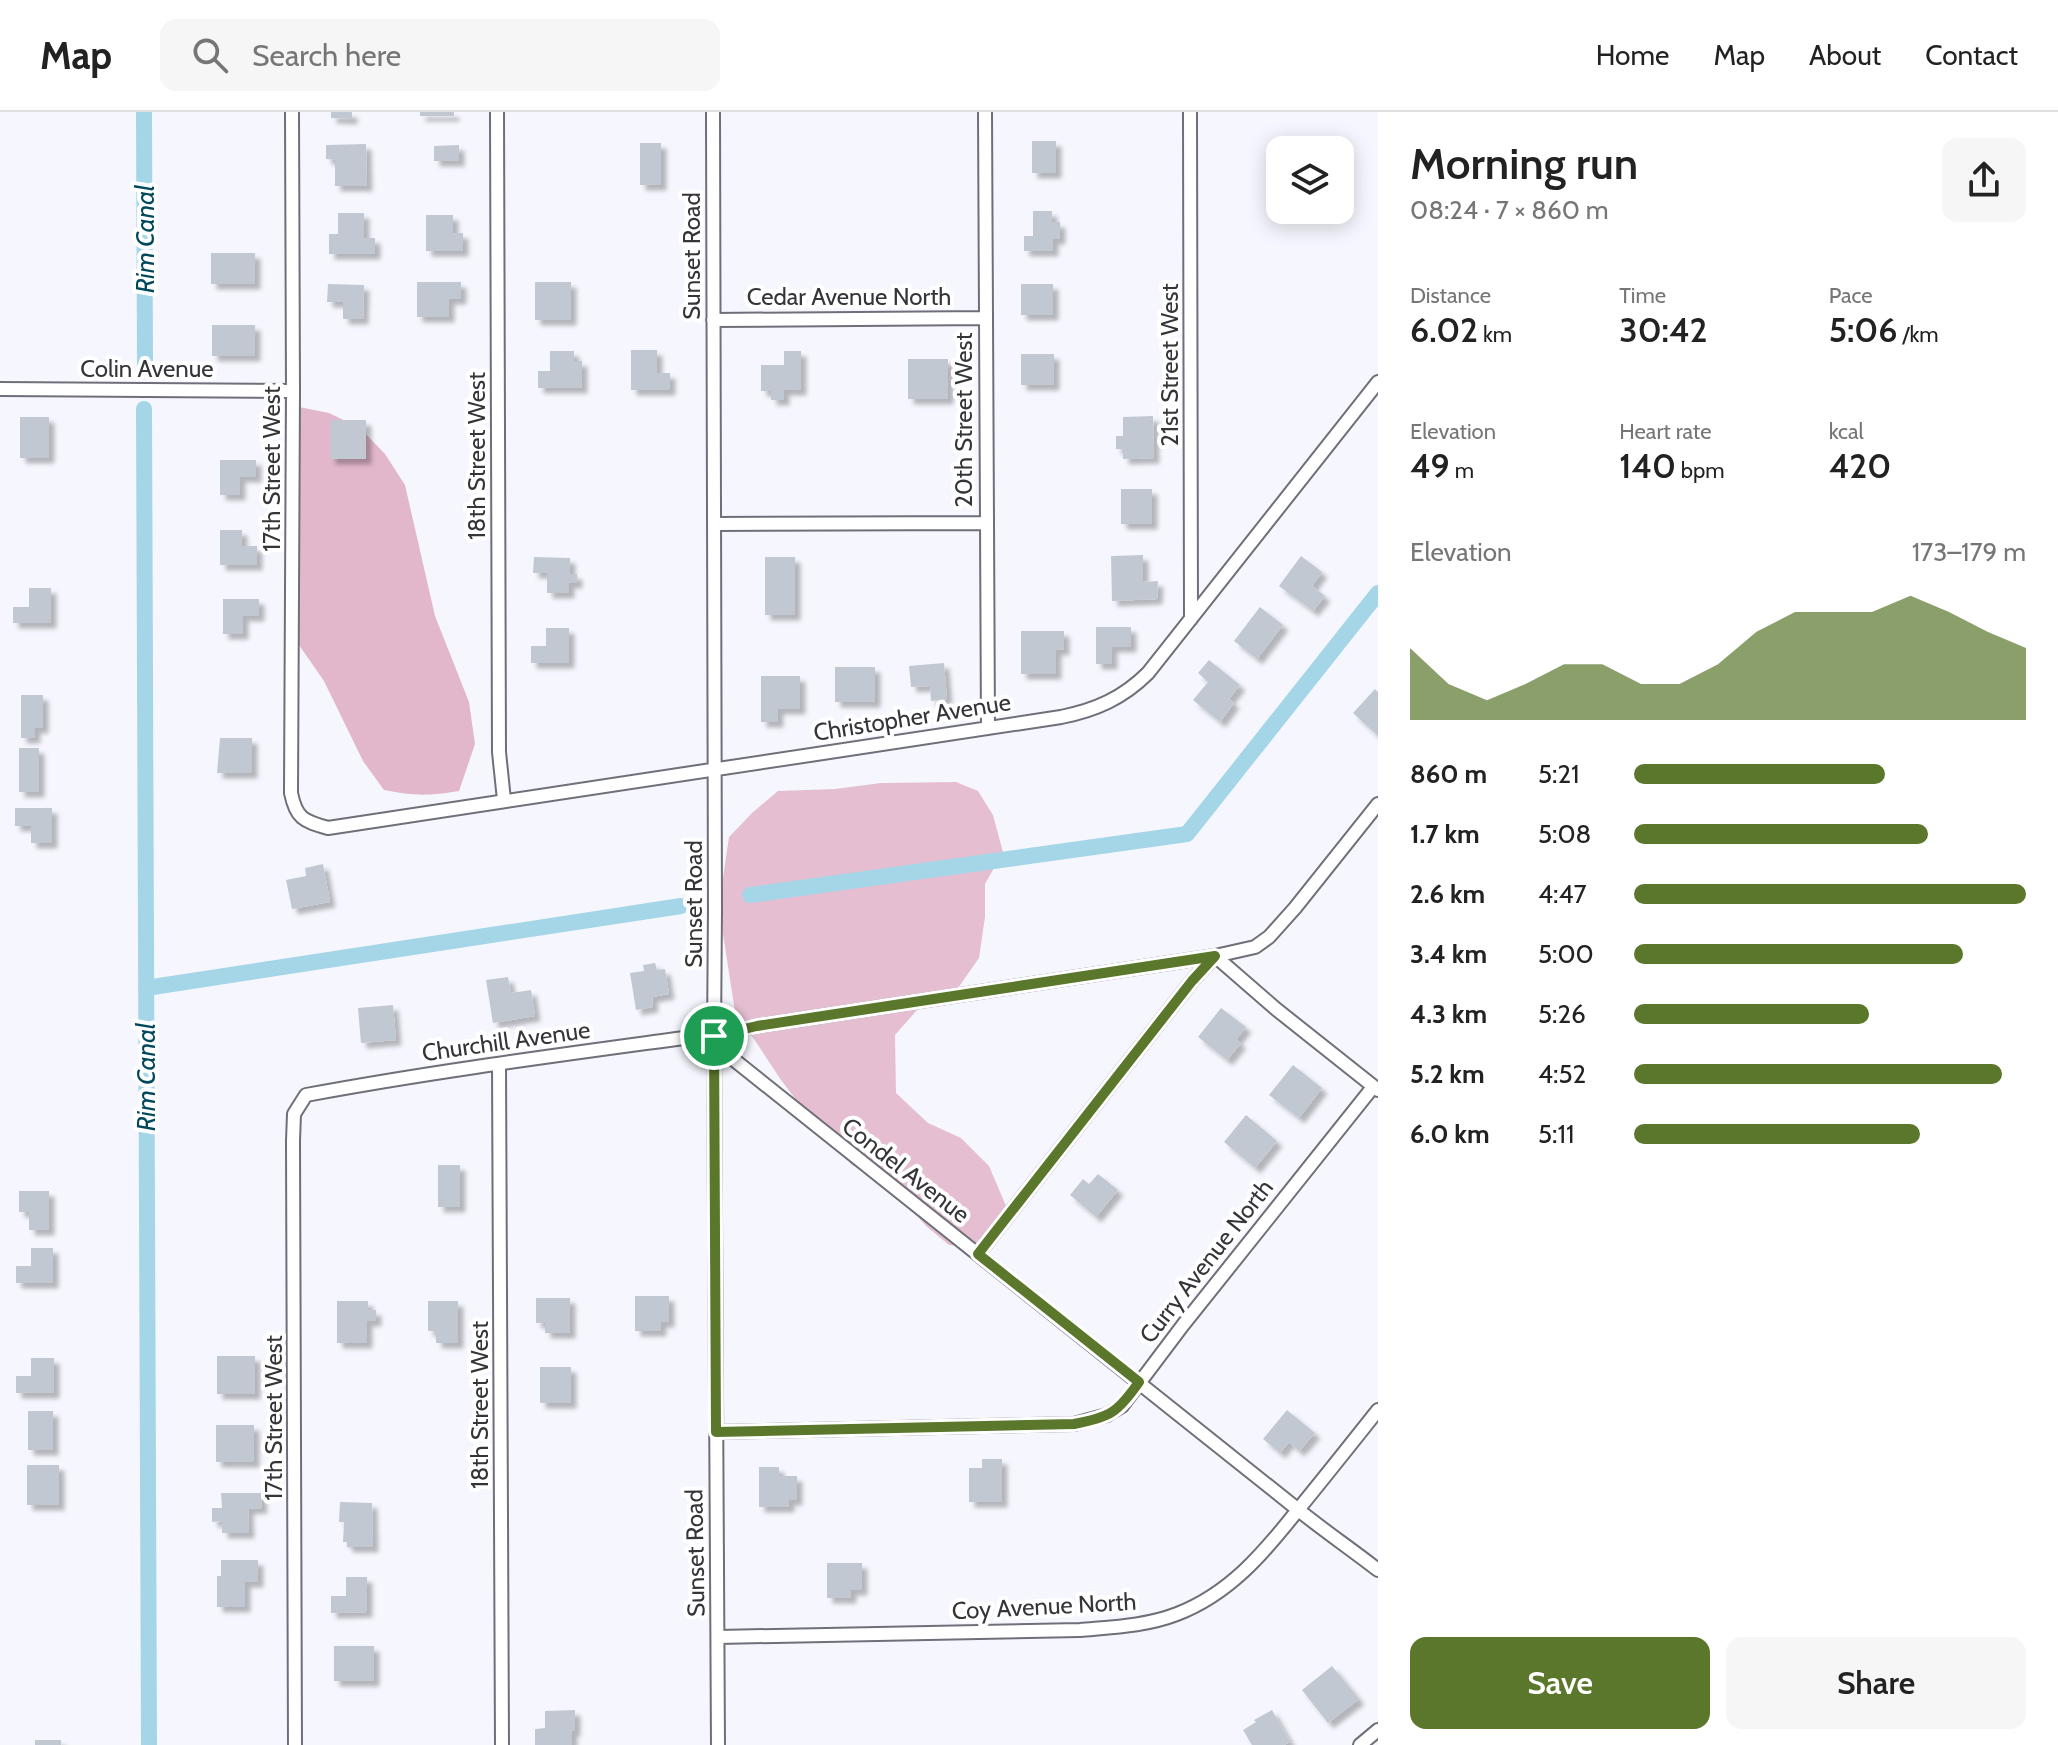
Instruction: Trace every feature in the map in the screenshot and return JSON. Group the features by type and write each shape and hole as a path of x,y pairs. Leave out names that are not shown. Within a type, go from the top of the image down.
{"street":[{"name":"17th Street West","path":"292,112 291,793 294,809 305,821"},
{"name":"18th Street West","path":"497,112 499,752 504,800"},
{"name":"Sunset Road","path":"713,112 718,1745"},
{"name":"20th Street West","path":"985,112 988,728"},
{"name":"21st Street West","path":"1190,112 1191,619"},
{"name":"Cedar Avenue North","path":"713,320 985,318"},
{"name":"Christopher Avenue","path":"305,821 328,828 1080,713 1118,698 1148,673 1378,382"},
{"name":"Colin Avenue","path":"0,389 293,391"},
{"path":"714,524 986,523"},
{"name":"Churchill Avenue","path":"306,1095 714,1036 757,1026 1215,956 1255,947 1269,937 1373,821 1378,804"},
{"path":"978,1254 1192,981 1215,956 1376,1088"},
{"name":"Condel Avenue","path":"714,1036 728,1055 1298,1510 1378,1570"},
{"name":"18th Street West","path":"499,1065 502,1745"},
{"name":"Curry Avenue North","path":"716,1432 1074,1424 1099,1418 1122,1406 1376,1088"},
{"name":"17th Street West","path":"295,1745 293,1141 294,1114 306,1095"},
{"name":"Coy Avenue North","path":"718,1637 1080,1630 1155,1621 1193,1607 1227,1587 1255,1562 1378,1410"},
{"path":"1360,1745 1378,1730"}],"shaded area":[{"path":"299,407 329,413 360,428 385,454 405,485 435,616 469,702 475,744 459,791 422,795 384,790 363,761 324,681 299,645"},
{"path":"956,782 978,791 993,815 1003,852 985,884 985,917 979,958 958,988 918,1009 895,1035 896,1093 928,1123 961,1138 989,1166 1006,1206 997,1228 978,1248 949,1245 926,1226 888,1183 852,1165 813,1122 736,1018 721,921 721,891 729,837 778,791 835,789 881,783"}],"building":[{"path":"331,112 352,112 352,119 331,118"},
{"path":"420,112 454,112 454,116 420,116"},
{"path":"1032,141 1056,141 1056,173 1032,173"},
{"path":"640,143 661,143 661,185 640,185"},
{"path":"366,144 367,186 335,186 335,160 326,159 326,145"},
{"path":"459,145 459,161 434,161 434,146"},
{"path":"1033,211 1052,211 1052,222 1060,222 1060,239 1053,239 1053,251 1024,251 1024,236 1033,236"},
{"path":"338,213 364,213 364,238 375,238 375,254 329,254 329,234 338,234"},
{"path":"426,215 453,215 453,233 463,233 463,251 426,251"},
{"path":"211,253 255,253 255,284 211,284"},
{"path":"417,282 461,282 461,299 449,299 449,317 417,317"},
{"path":"535,282 571,282 571,320 535,320"},
{"path":"328,284 364,285 363,319 343,319 343,302 327,302"},
{"path":"1021,284 1053,284 1053,315 1021,315"},
{"path":"212,325 255,325 255,356 212,356"},
{"path":"631,350 657,350 657,373 670,373 670,390 631,390"},
{"path":"550,351 574,351 574,361 582,361 582,388 538,388 538,371 550,371"},
{"path":"784,351 801,351 801,390 784,390 784,400 771,400 771,391 761,391 761,365 784,365"},
{"path":"1021,354 1054,354 1054,385 1021,385"},
{"path":"908,359 948,359 948,399 908,399"},
{"path":"1153,416 1154,458 1123,459 1123,449 1116,449 1116,436 1123,436 1123,417"},
{"path":"20,417 49,417 49,458 20,458"},
{"path":"330,420 366,420 366,459 330,459"},
{"path":"220,460 256,460 256,477 240,477 240,495 220,495"},
{"path":"1121,489 1152,489 1152,524 1121,524"},
{"path":"220,530 242,530 242,546 257,546 257,565 220,565"},
{"path":"1143,555 1143,582 1158,581 1157,599 1112,601 1111,556"},
{"path":"1301,556 1322,572 1312,586 1325,596 1313,611 1279,586"},
{"path":"534,557 570,558 570,574 577,574 577,583 569,583 569,593 547,593 547,573 533,573"},
{"path":"765,557 795,557 795,615 765,615"},
{"path":"29,588 51,588 51,623 13,623 13,607 29,607"},
{"path":"223,599 259,599 259,616 243,616 243,634 223,634"},
{"path":"1260,607 1283,625 1257,659 1234,641"},
{"path":"1096,627 1131,627 1131,647 1112,647 1112,664 1096,664"},
{"path":"546,628 569,628 569,663 531,663 531,646 546,646"},
{"path":"1021,631 1064,631 1064,650 1056,650 1056,674 1021,674"},
{"path":"1209,660 1240,685 1229,699 1234,703 1220,722 1193,700 1208,682 1198,673"},
{"path":"944,663 947,699 931,701 930,686 911,687 909,666"},
{"path":"835,667 875,667 875,702 835,702"},
{"path":"761,676 800,676 800,709 778,709 778,722 761,722"},
{"path":"1375,689 1378,692 1378,736 1353,713"},
{"path":"21,695 43,695 43,728 35,728 35,738 21,738"},
{"path":"220,738 252,738 252,773 217,773"},
{"path":"19,748 39,748 39,792 19,792"},
{"path":"15,808 52,808 52,843 31,843 31,826 15,826"},
{"path":"323,864 330,902 292,909 286,880 306,876 305,868"},
{"path":"655,963 657,970 665,969 669,994 652,997 653,1007 636,1010 630,973 644,971 643,965"},
{"path":"508,977 511,993 531,990 535,1016 493,1023 486,980"},
{"path":"393,1005 396,1040 361,1043 358,1008"},
{"path":"1221,1008 1246,1027 1236,1040 1241,1043 1227,1060 1198,1037"},
{"path":"1293,1065 1322,1088 1299,1118 1269,1095"},
{"path":"1246,1115 1277,1141 1255,1168 1224,1142"},
{"path":"438,1165 460,1165 460,1207 438,1207"},
{"path":"1098,1174 1118,1190 1096,1217 1070,1195 1083,1179 1089,1184"},
{"path":"19,1191 49,1191 49,1230 29,1230 29,1212 19,1212"},
{"path":"31,1248 53,1248 53,1283 16,1283 16,1266 31,1266"},
{"path":"635,1296 669,1296 669,1322 661,1322 661,1331 635,1331"},
{"path":"536,1298 570,1298 570,1333 545,1333 545,1323 536,1323"},
{"path":"337,1301 368,1301 368,1310 376,1310 376,1321 367,1321 367,1343 337,1343"},
{"path":"428,1301 458,1301 458,1343 436,1343 436,1331 428,1331"},
{"path":"217,1356 255,1356 255,1394 217,1394"},
{"path":"31,1358 54,1358 54,1393 16,1393 16,1376 31,1376"},
{"path":"540,1367 571,1367 571,1403 540,1403"},
{"path":"1287,1410 1315,1433 1299,1451 1289,1442 1280,1453 1263,1439"},
{"path":"28,1411 53,1411 53,1450 28,1450"},
{"path":"216,1425 254,1425 254,1462 216,1462"},
{"path":"982,1459 1002,1459 1002,1502 969,1502 969,1468 982,1468"},
{"path":"27,1465 59,1465 59,1505 27,1505"},
{"path":"759,1467 779,1467 779,1476 797,1476 797,1500 789,1500 789,1507 759,1507"},
{"path":"221,1493 261,1493 262,1508 248,1509 249,1533 222,1533 222,1521 212,1522 212,1508 222,1508"},
{"path":"340,1502 372,1503 373,1547 347,1547 347,1542 343,1542 344,1522 339,1522"},
{"path":"221,1560 258,1560 258,1582 245,1582 245,1607 217,1607 217,1576 221,1576"},
{"path":"827,1563 862,1563 862,1590 851,1590 851,1598 827,1598"},
{"path":"346,1577 367,1577 367,1612 331,1613 331,1596 346,1596"},
{"path":"334,1646 374,1646 374,1681 334,1681"},
{"path":"1332,1666 1359,1699 1328,1723 1302,1690"},
{"path":"575,1710 572,1745 535,1745 535,1729 545,1728 545,1711"},
{"path":"1272,1710 1290,1742 1284,1745 1252,1745 1243,1730"},
{"path":"35,1740 61,1740 61,1745 35,1745"}],"waterway":[{"name":"Rim Canal","path":"144,112 145,366"},
{"name":"Rim Canal","path":"144,409 149,1745"},
{"path":"750,895 1187,834 1378,593"},
{"path":"146,988 681,906"}],"route":[{"path":"1215,956 1192,981 978,1254 1139,1382 1122,1406 1091,1421 1074,1424 716,1432 714,1036 757,1026 1215,956"}]}
